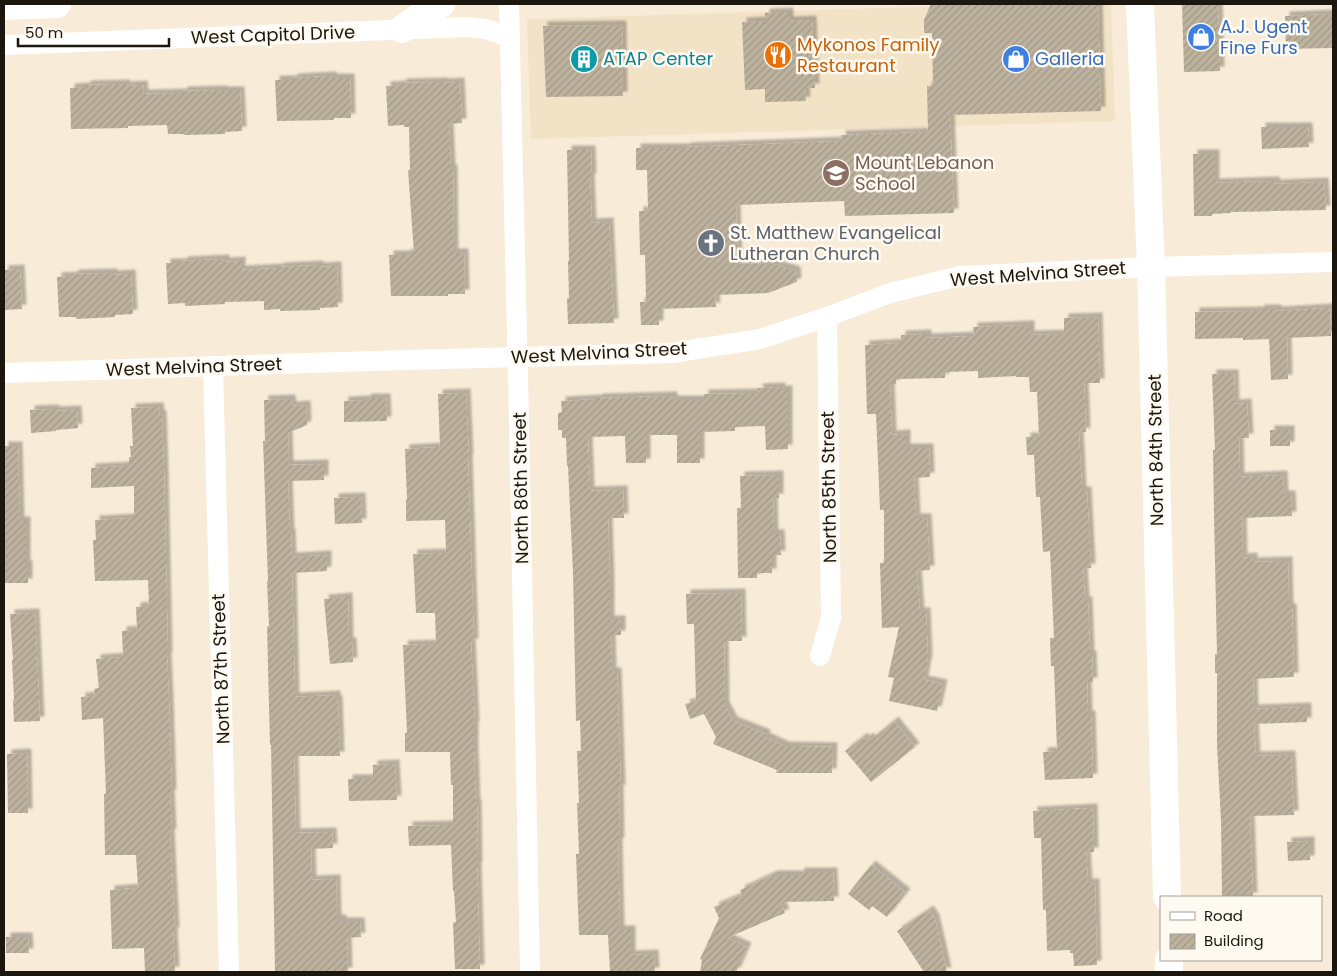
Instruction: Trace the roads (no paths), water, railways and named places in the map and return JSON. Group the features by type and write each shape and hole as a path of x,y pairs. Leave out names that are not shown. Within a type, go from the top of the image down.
{"street":[{"path":"4,6 57,4"},
{"path":"402,30 441,4"},
{"name":"North 86th Street","path":"509,4 530,972"},
{"name":"North 84th Street","path":"1140,4 1151,267 1167,896"},
{"name":"West Capitol Drive","path":"4,45 476,28 492,30 510,39"},
{"name":"West Melvina Street","path":"4,373 672,353 760,339 890,293 960,276 1151,267 1333,262"},
{"name":"North 85th Street","path":"820,656 831,618 827,316"},
{"name":"North 87th Street","path":"213,366 229,972"}],"place":[{"name":"A.J. Ugent Fine Furs","path":"1201,37"},
{"name":"Mykonos Family Restaurant","path":"778,55"},
{"name":"ATAP Center","path":"584,59"},
{"name":"Galleria","path":"1016,59"},
{"name":"Mount Lebanon School","path":"836,173"},
{"name":"St. Matthew Evangelical Lutheran Church","path":"711,243"}]}
